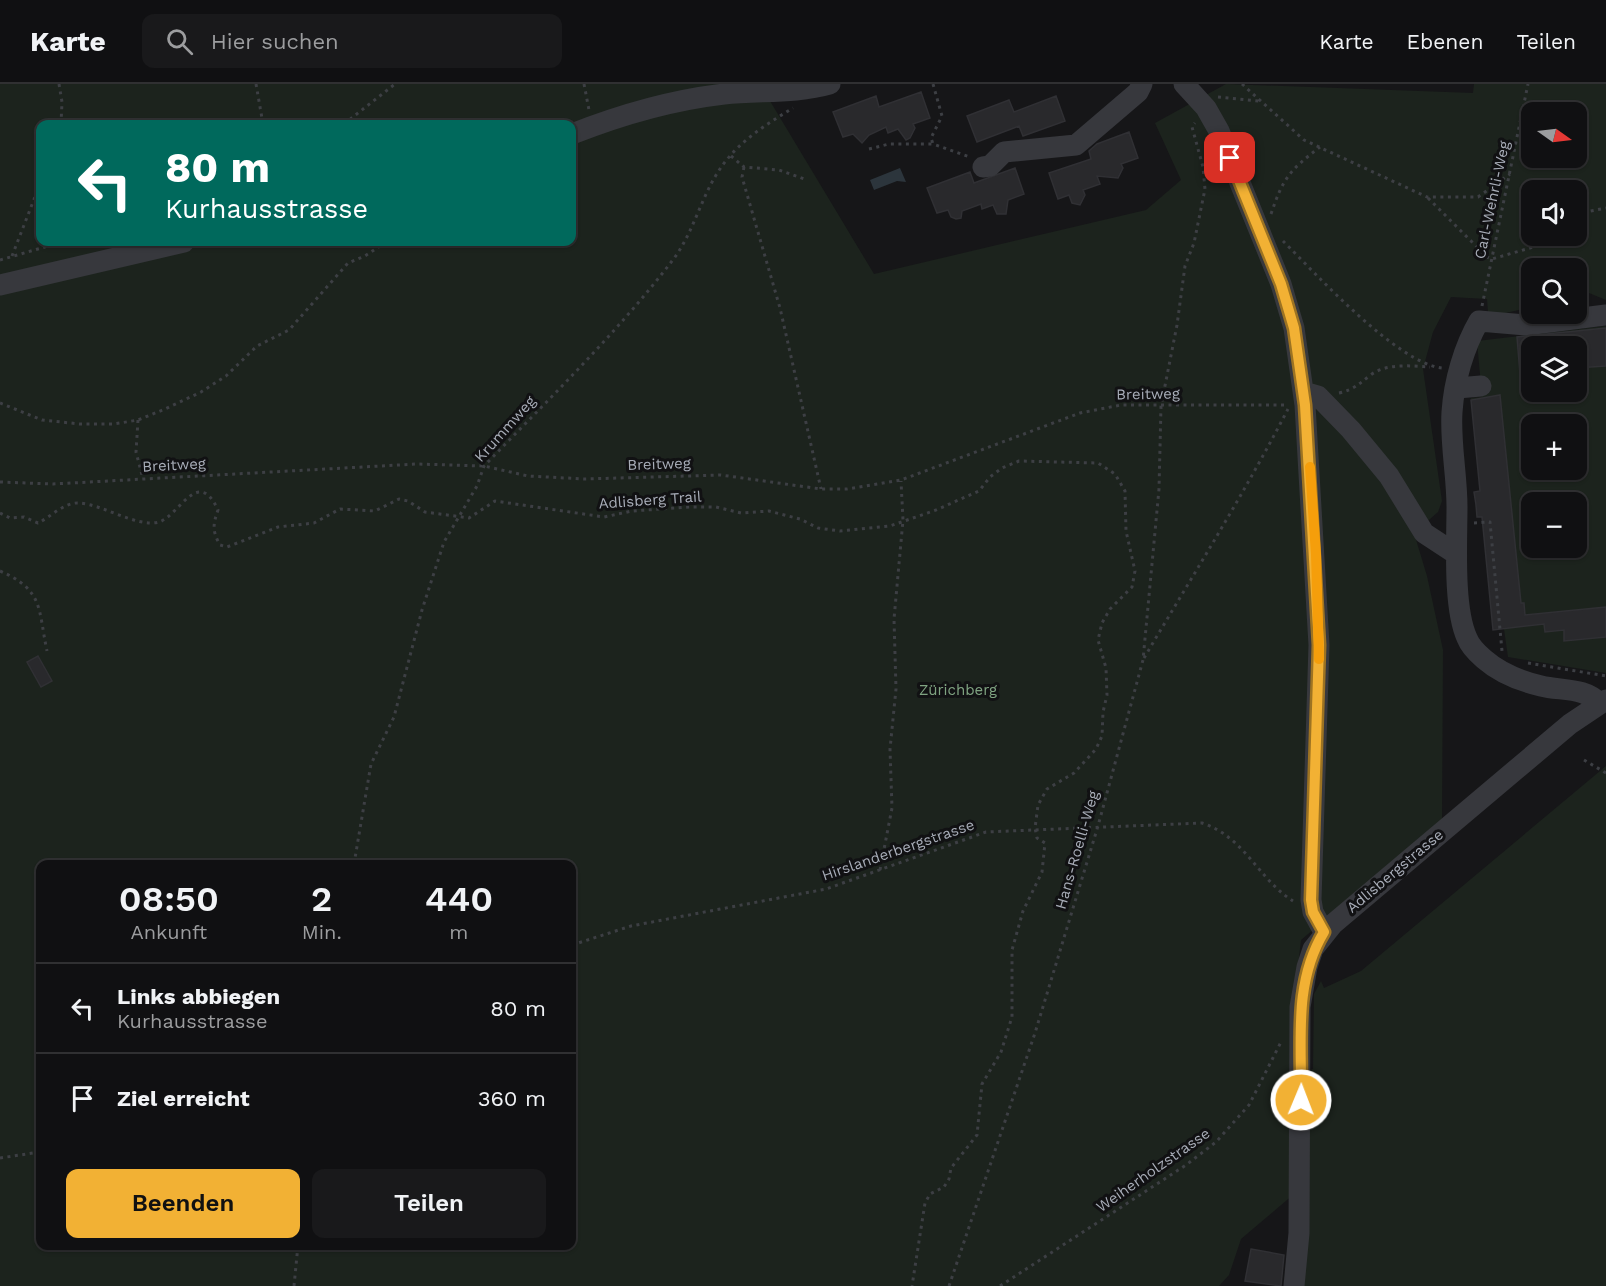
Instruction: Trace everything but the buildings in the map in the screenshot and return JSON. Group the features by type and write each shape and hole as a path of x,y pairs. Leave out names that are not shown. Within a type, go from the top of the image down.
{"street":[{"path":"983,167 990,166 1004,152 1076,145 1138,92 1142,84"},
{"path":"1184,84 1212,103 1219,131 1281,284 1294,328 1304,399 1319,645 1311,900 1313,912 1324,932"},
{"path":"576,132 657,106 724,94 820,87"},
{"path":"0,285 167,246"},
{"path":"1603,702 1586,693 1541,686 1510,676 1483,658 1466,637 1461,616 1456,554 1457,506 1452,411 1470,336 1479,321 1526,325 1606,315"},
{"path":"1458,379 1481,386"},
{"path":"1304,399 1351,430 1389,476 1424,533 1456,554"},
{"name":"Adlisbergstrasse","path":"1294,1286 1299,1233 1300,1007 1307,967 1324,932 1514,771 1603,702"}],"path":[{"path":"59,84 62,102 61,120"},
{"path":"256,84 262,120"},
{"path":"349,120 395,84"},
{"path":"584,84 591,126"},
{"path":"933,84 942,116 931,138 933,144"},
{"path":"1242,84 1304,140 1427,197 1487,257 1492,259 1537,246"},
{"name":"Carl-Wehrli-Weg","path":"1479,321 1528,84"},
{"name":"Krummweg","path":"355,860 371,764 394,717 422,610 444,542 457,516 477,486 484,465 592,353 672,261 688,238 718,172 731,156 759,129 806,100 820,87"},
{"path":"1212,103 1261,102"},
{"name":"Hans-Roelli-Weg","path":"949,1286 1035,1034 1098,826 1143,660 1159,489 1161,406 1177,325 1185,266 1194,243 1205,189 1203,167 1192,127 1212,103"},
{"path":"869,149 889,144 933,144 978,160 983,167"},
{"path":"1271,214 1280,185 1296,166 1320,147"},
{"path":"731,156 744,166 779,170 807,180"},
{"path":"744,166 742,177 780,308 821,489"},
{"path":"1427,197 1479,197 1510,174"},
{"path":"12,256 36,193"},
{"path":"1587,212 1606,208"},
{"path":"1282,239 1360,318 1431,367"},
{"path":"0,260 48,246"},
{"path":"0,404 42,420 80,424 114,424 138,420 201,392 226,376 257,346 289,330 348,263 380,246"},
{"path":"26,252 27,259"},
{"name":"Breitweg","path":"0,482 53,484 417,464 484,465 528,476 585,479 721,475 821,489 856,488 901,480 1080,413 1121,405 1161,406 1304,399 1346,392 1383,369 1400,366 1431,367 1458,379"},
{"path":"1143,660 1304,399"},
{"path":"138,420 136,452 143,479"},
{"name":"Adlisberg Trail","path":"0,513 10,518 24,517 38,523 55,511 78,502 147,522 160,522 171,515 180,502 195,493 206,494 218,510 213,526 214,535 220,545 227,547 279,527 314,523 340,509 375,511 399,499 408,501 425,512 469,518 495,501 604,517 632,511 673,507 716,507 741,513 769,511 800,519 818,528 840,531 890,525 979,491 990,477 1019,461 1098,463 1115,474 1125,491 1126,531 1135,571 1132,587 1110,609 1102,623 1098,640 1106,668 1107,695 1102,712 1102,736 1096,749 1074,773 1047,789 1038,805 1035,828"},
{"path":"880,870 892,808 889,776 896,689 894,619 903,520 901,480"},
{"path":"1473,523 1490,522 1503,658"},
{"path":"0,571 17,579 34,593 48,651"},
{"path":"1526,662 1606,676"},
{"path":"1584,760 1606,773"},
{"name":"Hirslanderbergstrasse","path":"576,944 631,926 826,889 986,832 1035,828 1202,823 1217,828 1236,842 1290,899 1313,912"},
{"path":"912,1286 925,1203 930,1194 944,1187 949,1179 951,1167 977,1135 982,1084 1007,1036 1012,1017 1012,950 1023,911 1042,872 1044,860 1045,843 1037,838 1035,828"},
{"name":"Weiherholzstrasse","path":"1000,1286 1186,1165 1216,1142 1249,1106 1285,1035"},
{"path":"0,1158 36,1153"},
{"path":"294,1286 297,1250"}],"green space":[{"name":"Zürichberg","path":"0,84 790,84 764,91 874,274 1146,210 1181,180 1155,123 1226,84 1473,93 1474,84 1606,84 1606,300 1587,294 1587,258 1521,258 1521,309 1493,316 1488,312 1487,299 1451,297 1433,332 1423,369 1442,501 1438,512 1414,533 1427,576 1443,650 1442,820 1301,940 1295,992 1295,1074 1313,1069 1314,994 1321,981 1324,988 1361,971 1606,766 1606,1286 1299,1286 1294,1194 1241,1239 1229,1275 1219,1286 0,1286"},
{"path":"1606,326 1606,673 1508,657 1504,629 1493,630 1482,517 1477,517 1474,492 1480,491 1471,398 1482,397 1477,341"}],"shaded area":[{"path":"900,168 906,182 897,181 874,190 870,180"}],"slow traffic":[{"path":"1310,467 1316,554 1319,659"}],"route":[{"path":"1230,158 1281,284 1294,328 1305,405 1316,554 1319,645 1311,900 1313,912 1324,932 1313,949 1307,967 1300,1007 1301,1100"}]}
